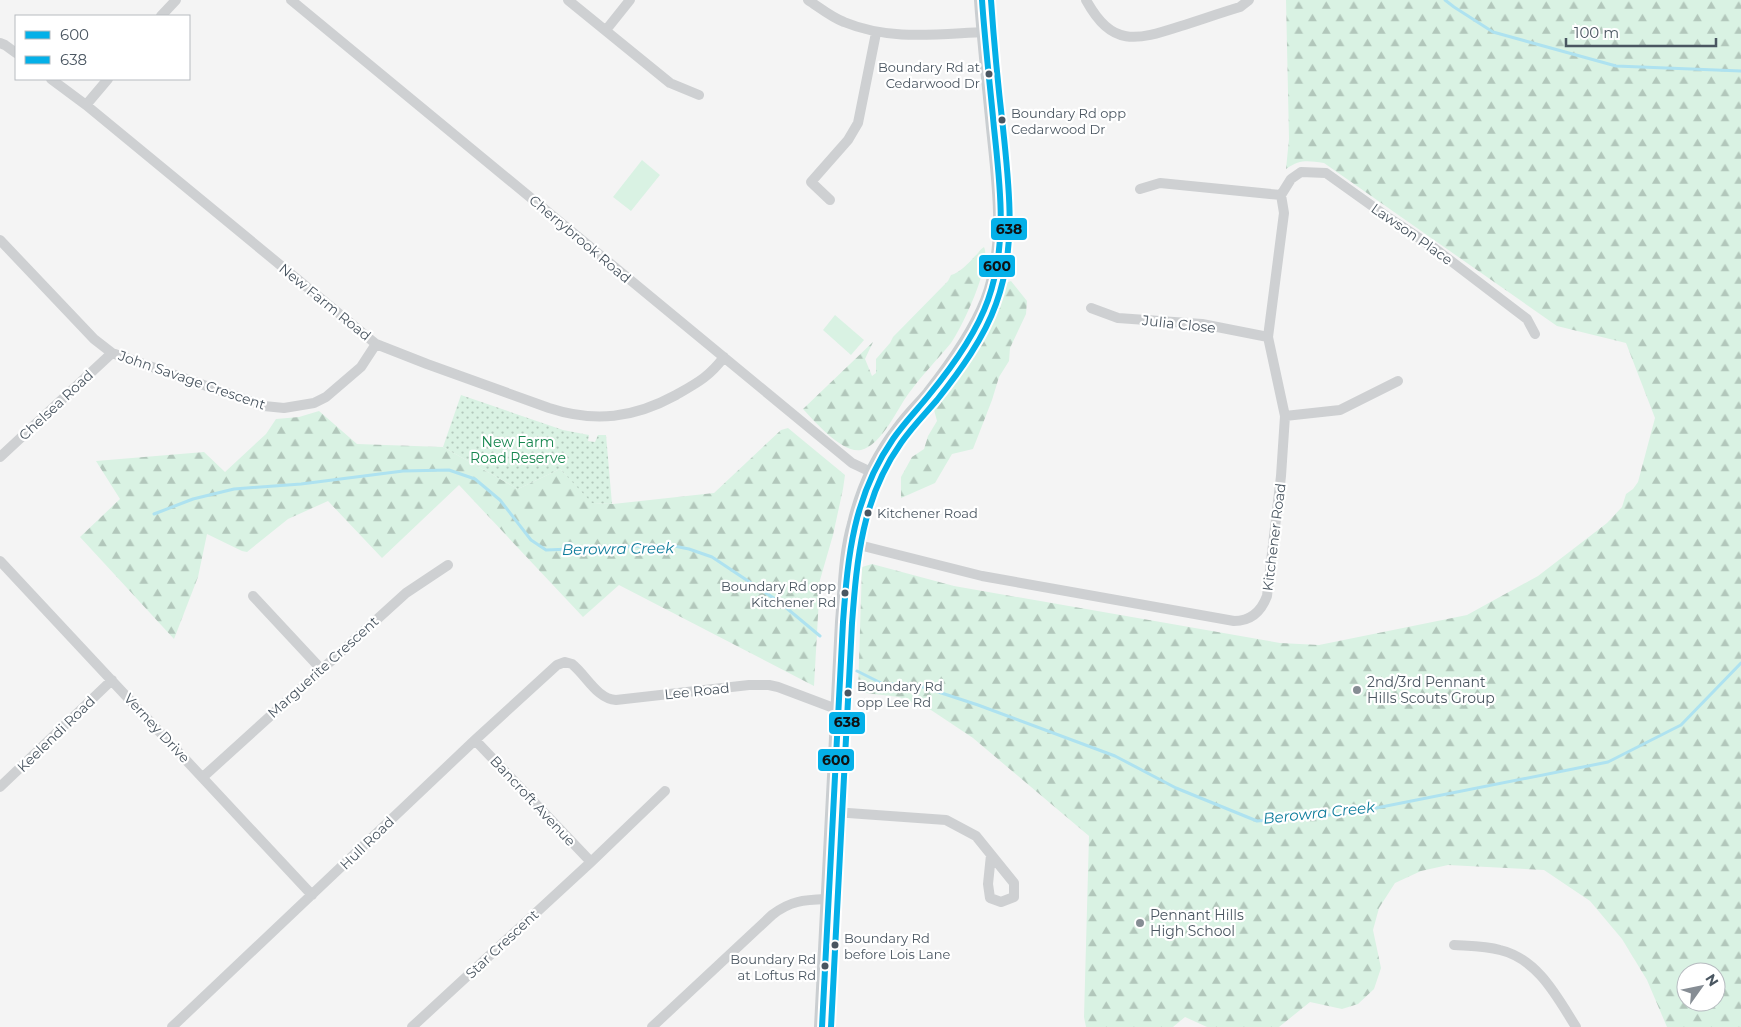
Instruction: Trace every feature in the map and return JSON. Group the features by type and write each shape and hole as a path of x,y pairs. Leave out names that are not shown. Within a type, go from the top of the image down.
{"main road":[{"path":"822,1027 847,573 854,524 882,454 900,428 930,394 973,330 988,301 996,269 1002,204 982,0"}],"street":[{"path":"162,15 176,0"},
{"name":"Cherrybrook Road","path":"291,0 852,463 873,473"},
{"path":"568,0 670,83 699,95"},
{"path":"606,30 630,0"},
{"path":"808,0 842,22 876,32 908,35 984,32"},
{"path":"1086,0 1102,24 1118,34 1135,38 1151,36 1240,7 1250,0"},
{"path":"830,200 811,182 848,140 858,123 876,32"},
{"path":"0,44 5,45 15,52"},
{"name":"New Farm Road","path":"52,80 86,105 376,344 564,413 595,417 627,414 656,405 698,383 724,357"},
{"path":"86,105 107,80"},
{"name":"Lawson Place","path":"1281,195 1291,179 1301,172 1326,174 1434,248 1527,319 1535,334"},
{"path":"1140,189 1160,183 1281,195"},
{"name":"Kitchener Road","path":"851,543 982,576 1234,621 1243,621 1256,614 1263,607 1268,596 1281,476 1285,416 1268,337 1284,213 1281,195"},
{"name":"John Savage Crescent","path":"0,240 94,339 112,353 264,406 284,408 314,403 326,397 361,367 376,344"},
{"name":"Julia Close","path":"1091,308 1118,318 1202,324 1268,337"},
{"name":"Chelsea Road","path":"0,457 112,353"},
{"path":"1285,416 1340,410 1398,381"},
{"name":"Verney Drive","path":"0,561 312,895"},
{"name":"Marguerite Crescent","path":"203,777 321,668 406,593 448,565"},
{"path":"253,596 321,668"},
{"name":"Lee Road","path":"565,662 575,666 602,695 609,699 616,700 762,684 778,687 839,710"},
{"name":"Hull Road","path":"172,1027 475,740 554,667 565,662"},
{"name":"Keelendi Road","path":"1,784 112,680"},
{"name":"Bancroft Avenue","path":"475,740 591,862"},
{"name":"Star Crescent","path":"412,1027 665,791"},
{"path":"834,812 946,820 976,836 991,855"},
{"path":"652,1027 784,906 800,901 829,899"},
{"path":"1454,945 1499,949 1517,955 1529,963 1538,972 1576,1027"}],"green space":[{"path":"1286,0 1741,0 1741,1027 1667,1027 1647,980 1622,939 1590,901 1544,870 1448,865 1421,871 1395,883 1379,908 1373,930 1381,968 1374,989 1358,1004 1342,1009 1310,1002 1279,1027 1207,1027 1185,1017 1173,1027 1086,1027 1084,1017 1089,836 973,738 931,710 899,697 858,692 862,567 872,564 954,586 1280,643 1319,645 1467,615 1538,576 1607,523 1622,507 1626,494 1638,482 1655,418 1626,343 1557,326 1324,163 1304,162 1286,169 1289,139"},
{"path":"642,160 660,175 631,211 613,197"},
{"path":"984,247 984,267 980,281 975,296 956,335 909,393 882,434 869,447 861,450 846,447 829,436 803,409 873,342 865,359 872,376 876,373 876,359 893,337 948,281 951,275 964,267"},
{"path":"1011,281 1027,301 1026,314 1010,348 1009,361 999,377 973,449 952,454 935,483 901,498 901,477 912,457 924,449 928,436 937,421 933,406 945,395 995,304 1003,284"},
{"path":"835,315 864,340 851,355 823,330"},
{"name":"New Farm Road Reserve","path":"461,395 563,430 589,435 588,441 595,442 598,435 606,435 612,504 592,503 560,469 518,489 443,447"},
{"path":"319,411 357,444 443,447 518,489 560,469 593,503 613,504 714,493 781,430 788,428 845,475 833,535 820,580 814,686 619,585 583,617 459,485 382,558 328,501 288,519 247,552 207,534 198,577 174,639 80,537 120,499 96,461 204,452 225,472 266,434 276,419 299,417"}],"waterway":[{"path":"1445,0 1493,32 1616,66 1741,71"},
{"name":"Berowra Creek","path":"154,514 193,499 234,489 301,484 403,471 449,470 475,479 500,500 531,540 546,550 669,545 689,549 712,557 778,601 820,636"},
{"name":"Berowra Creek","path":"857,671 883,684 914,684 978,705 1115,756 1176,788 1257,821 1351,813 1608,762 1681,725 1741,663"}],"transit line":[{"name":"600","path":"822,1027 843,622 847,573 855,527 869,483 893,439 955,362 977,325 988,300 998,258 1001,214 1000,193 982,0"},
{"name":"638","path":"831,1027 852,623 856,575 864,529 878,485 888,464 905,437 954,378 971,354 985,329 996,304 1007,261 1010,216 1009,194 991,0"}],"place":[{"name":"Boundary Rd at Cedarwood Dr","path":"989,74"},
{"name":"Boundary Rd opp Cedarwood Dr","path":"1002,120"},
{"name":"Kitchener Road","path":"868,513"},
{"name":"Boundary Rd opp Kitchener Rd","path":"845,593"},
{"name":"2nd/3rd Pennant Hills Scouts Group","path":"1357,690"},
{"name":"Boundary Rd opp Lee Rd","path":"848,693"},
{"name":"Pennant Hills High School","path":"1140,923"},
{"name":"Boundary Rd before Lois Lane","path":"835,945"},
{"name":"Boundary Rd at Loftus Rd","path":"825,966"}]}
